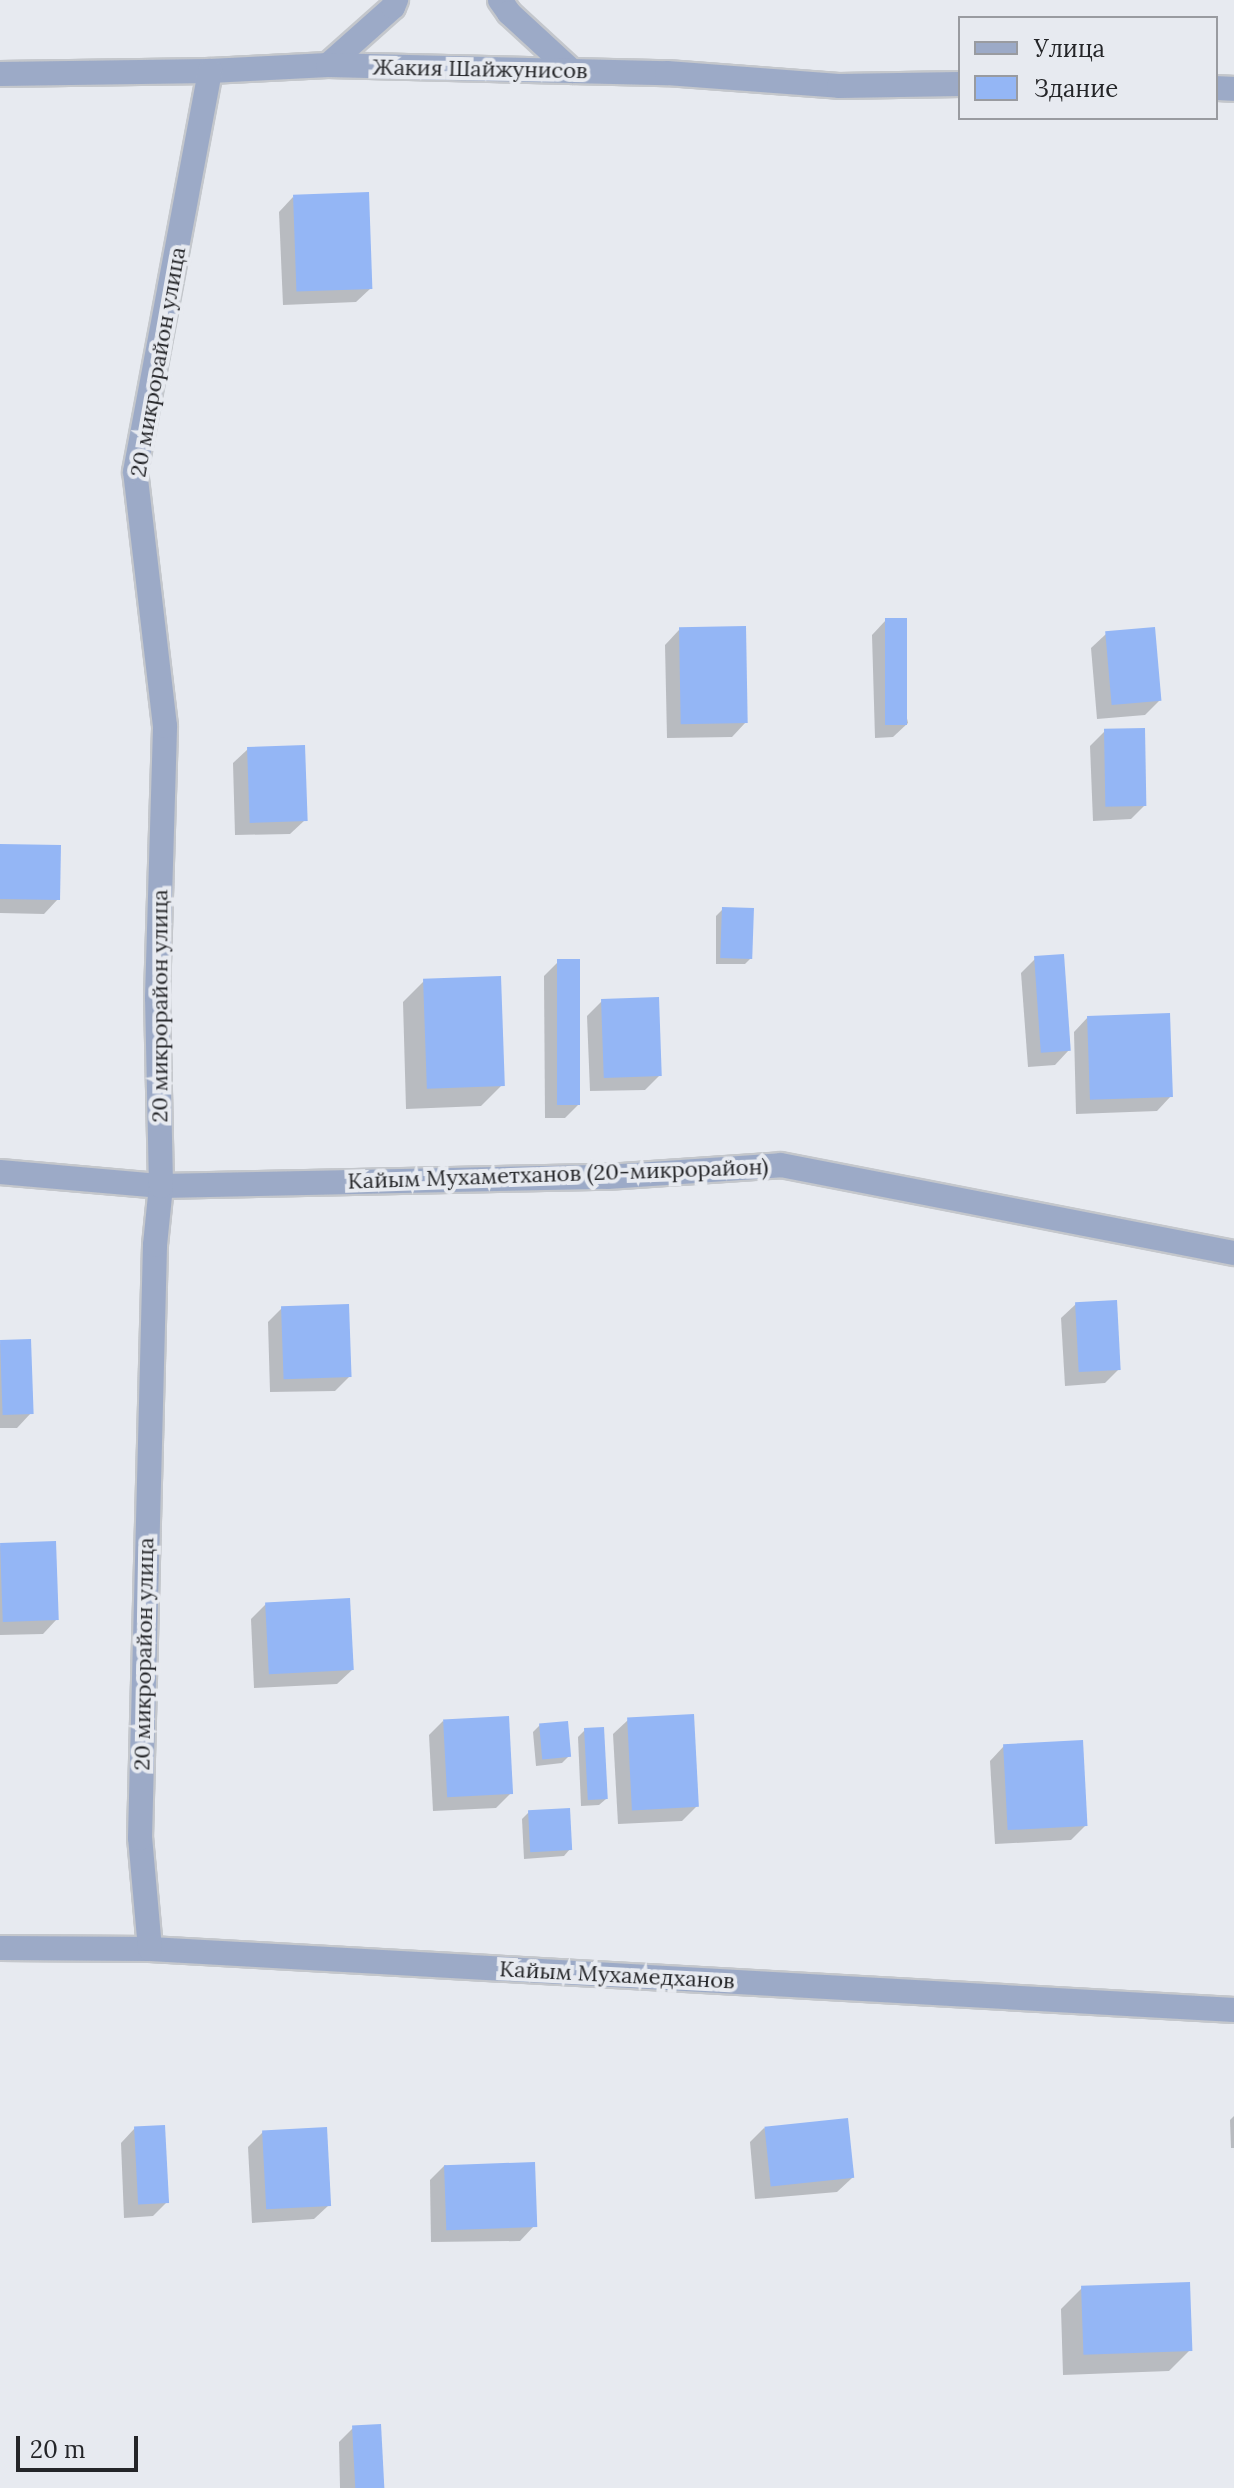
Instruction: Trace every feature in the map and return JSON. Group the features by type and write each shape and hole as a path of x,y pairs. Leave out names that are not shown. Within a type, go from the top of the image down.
{"street":[{"path":"328,65 393,7 396,0"},
{"path":"500,0 509,13 572,71"},
{"name":"Жакия Шайжунисов","path":"0,74 210,71 328,65 667,73 839,86 958,84"},
{"name":"20 микрорайон улица","path":"150,1949 140,1823 155,1245 161,1186 157,998 165,726 135,472 210,71"},
{"name":"Кайым Мухаметханов (20-микрорайон)","path":"161,1186 607,1177 781,1165 1234,1253"},
{"path":"0,1172 161,1186"},
{"name":"Кайым Мухамедханов","path":"0,1948 150,1949 1234,2010"}],"building":[{"path":"369,192 372,289 296,292 293,195"},
{"path":"885,618 907,618 907,725 885,725"},
{"path":"746,626 748,723 681,724 679,627"},
{"path":"1155,627 1161,701 1112,705 1105,631"},
{"path":"1145,728 1146,806 1105,807 1104,729"},
{"path":"305,745 308,821 250,823 247,747"},
{"path":"0,844 61,845 60,900 0,899"},
{"path":"722,907 754,908 752,959 720,958"},
{"path":"1064,954 1071,1051 1041,1053 1034,956"},
{"path":"557,959 580,959 580,1105 557,1105"},
{"path":"501,976 505,1086 427,1089 423,979"},
{"path":"659,997 662,1076 604,1078 601,999"},
{"path":"1170,1013 1173,1097 1090,1100 1087,1016"},
{"path":"1117,1300 1121,1370 1079,1372 1075,1302"},
{"path":"349,1304 352,1377 284,1379 281,1306"},
{"path":"31,1339 34,1414 3,1415 0,1340"},
{"path":"56,1541 59,1620 3,1622 0,1543"},
{"path":"350,1598 354,1670 269,1674 265,1602"},
{"path":"694,1714 699,1807 632,1810 627,1718"},
{"path":"509,1716 513,1794 447,1797 443,1719"},
{"path":"568,1721 571,1757 542,1759 539,1724"},
{"path":"604,1727 608,1799 588,1800 584,1728"},
{"path":"1083,1740 1088,1826 1008,1830 1003,1744"},
{"path":"570,1808 572,1850 530,1852 528,1810"},
{"path":"848,2118 854,2178 771,2186 764,2127"},
{"path":"165,2125 169,2203 138,2205 134,2127"},
{"path":"327,2127 331,2206 266,2209 262,2130"},
{"path":"535,2162 537,2227 446,2230 444,2165"},
{"path":"1190,2282 1192,2351 1083,2355 1081,2286"},
{"path":"381,2424 384,2488 355,2488 352,2426"}]}
